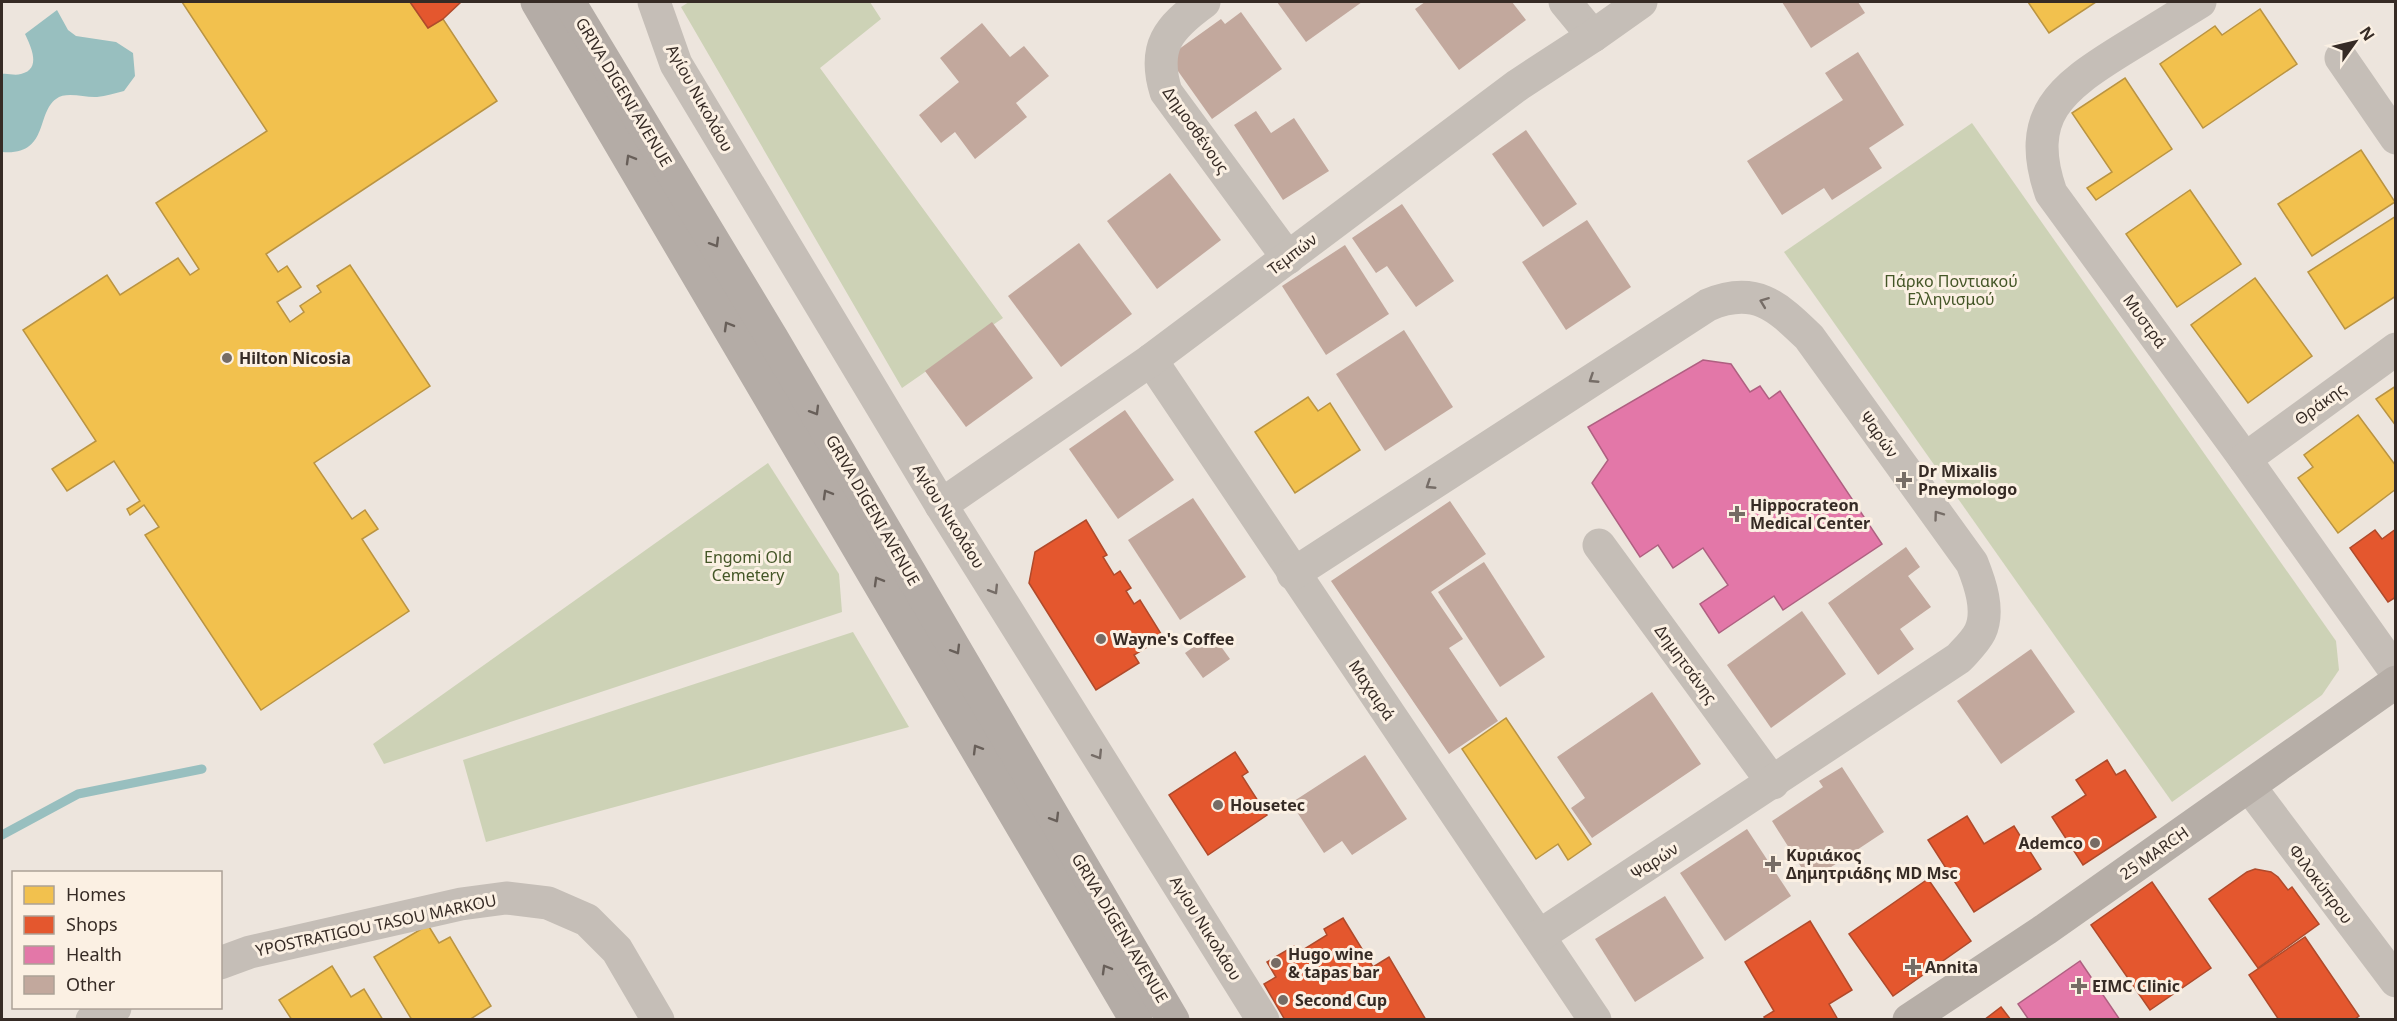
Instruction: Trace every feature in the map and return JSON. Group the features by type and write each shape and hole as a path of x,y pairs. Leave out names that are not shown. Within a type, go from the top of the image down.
{"main road":[{"name":"GRIVA DIGENI AVENUE","path":"537,2 1136,1020"},
{"name":"GRIVA DIGENI AVENUE","path":"569,2 778,348 1173,1020"}],"street":[{"name":"Αγίου Νικολάου","path":"654,2 676,64 941,505 1263,1020"},
{"name":"Δημοσθένους","path":"1204,2 1180,19 1168,34 1161,53 1160,73 1163,83 1166,92 1288,258"},
{"path":"1565,2 1593,36"},
{"name":"Τεμπών","path":"941,505 1151,360 1518,85 1641,2"},
{"name":"Μυστρά","path":"2200,2 2080,76 2061,95 2047,117 2041,142 2043,168 2051,193 2245,459 2396,672"},
{"path":"2341,58 2396,138"},
{"name":"Ψαρών","path":"1293,574 1708,305 1725,298 1744,296 1763,300 1780,309 1809,337 1972,563 1980,581 1984,616 1980,632 1947,668 1539,936"},
{"name":"Θράκης","path":"2245,459 2396,349"},
{"name":"Μαχαιρά","path":"1151,360 1595,1020"},
{"name":"Δημητσάνης","path":"1599,544 1773,783"},
{"name":"25 MARCH","path":"1909,1020 2046,929 2396,682"},
{"name":"Φιλοκύπρου","path":"2249,786 2396,981"},
{"name":"YPOSTRATIGOU TASOU MARKOU","path":"222,962 250,952 461,904 506,898 548,903 587,920 617,950 658,1020"},
{"path":"92,1020 113,1009"}],"green space":[{"path":"689,2 870,2 881,19 820,68 1003,318 902,388 681,7"},
{"name":"Πάρκο Ποντιακού Ελληνισμού","path":"1972,123 2336,641 2339,670 2322,695 2172,802 1784,252"},
{"name":"Engomi Old Cemetery","path":"768,463 839,574 842,612 384,764 373,744"},
{"path":"853,632 909,727 486,842 463,760"}],"water":[{"path":"57,10 68,30 76,36 116,42 133,53 135,76 124,91 97,97 65,95 56,99 50,105 34,141 17,151 2,152 2,74 21,74 31,67 33,57 25,34"}],"building: Homes":[{"name":"Hilton Nicosia","path":"182,2 410,2 428,28 443,19 497,101 266,254 278,272 287,266 301,287 277,302 290,322 304,312 300,306 321,292 317,286 350,265 430,386 314,463 352,519 365,510 378,529 362,539 409,611 261,710 145,535 159,527 144,505 130,515 127,509 140,501 114,461 67,491 52,469 96,441 23,330 107,275 120,295 178,258 190,275 199,269 156,203 267,131"},
{"path":"2028,2 2096,2 2049,33"},
{"path":"2260,9 2297,64 2203,128 2160,64 2215,26 2222,35"},
{"path":"2125,78 2172,149 2096,200 2087,188 2112,172 2072,113"},
{"path":"2361,150 2395,202 2312,256 2278,204"},
{"path":"2190,190 2241,264 2177,307 2126,234"},
{"path":"2396,216 2396,296 2345,329 2308,272"},
{"path":"2255,278 2312,356 2248,403 2191,325"},
{"path":"2396,386 2396,426 2376,399"},
{"path":"1308,397 1318,411 1330,403 1360,450 1295,493 1255,432"},
{"path":"2358,415 2396,466 2396,489 2338,533 2298,478 2313,467 2304,455"},
{"path":"1506,718 1591,844 1568,860 1558,844 1536,859 1462,749"},
{"path":"428,925 439,943 450,937 491,1006 469,1020 412,1020 374,957"},
{"path":"332,966 351,997 364,989 383,1020 292,1020 279,1000"}],"building: Shops":[{"path":"410,2 461,2 443,19 428,28"},
{"path":"1086,520 1107,555 1103,557 1114,575 1120,571 1131,588 1126,591 1134,604 1140,600 1163,637 1134,655 1139,663 1096,690 1029,583 1035,552"},
{"path":"2396,529 2396,597 2388,602 2350,548 2375,530 2382,539"},
{"name":"Housetec","path":"1235,752 1248,772 1242,776 1267,815 1208,855 1169,795"},
{"path":"2107,760 2116,775 2125,770 2156,817 2083,865 2052,817 2086,795 2076,780"},
{"path":"1967,816 1984,844 2014,826 2041,869 1974,912 1928,840"},
{"path":"2255,869 2271,872 2288,890 2292,887 2319,924 2258,968 2209,899 2247,872"},
{"path":"1928,879 1971,941 1893,996 1849,934"},
{"path":"2152,882 2211,968 2150,1010 2091,925"},
{"path":"1343,918 1373,967 1389,957 1426,1020 1285,1020 1264,984 1276,977 1267,962 1294,946 1298,953 1327,935 1324,929"},
{"path":"1810,921 1852,990 1829,1004 1837,1018 1835,1020 1766,1020 1764,1017 1774,1011 1745,962"},
{"path":"2305,937 2359,1016 2354,1020 2279,1020 2249,975"},
{"path":"2001,1007 2011,1020 1984,1020"}],"building: Health":[{"name":"Hippocrateon Medical Center","path":"1703,360 1731,364 1750,392 1760,386 1769,399 1780,391 1882,544 1783,610 1774,596 1719,633 1700,604 1728,585 1703,548 1673,568 1658,545 1640,557 1592,483 1608,460 1588,427"},
{"path":"2080,961 2120,1020 2029,1020 2018,1004"}],"building: Other":[{"path":"1277,2 1362,2 1306,42"},
{"path":"1425,2 1512,2 1526,20 1459,70 1415,9"},
{"path":"1782,2 1858,2 1865,13 1811,48"},
{"path":"1241,12 1282,69 1212,119 1168,57 1221,19 1225,24"},
{"path":"982,23 1010,57 1024,46 1049,76 1016,103 1027,117 975,159 955,132 941,143 919,115 959,82 940,58"},
{"path":"1858,52 1904,125 1869,148 1882,168 1832,200 1824,188 1782,215 1747,161 1843,100 1825,73"},
{"path":"1256,111 1271,133 1294,118 1329,171 1283,200 1234,125"},
{"path":"1526,130 1577,204 1543,227 1492,154"},
{"path":"1170,173 1221,240 1157,289 1107,221"},
{"path":"1402,204 1454,281 1416,307 1387,266 1376,273 1352,238"},
{"path":"1587,220 1631,287 1566,330 1522,262"},
{"path":"1079,243 1132,314 1061,367 1008,296"},
{"path":"1345,245 1389,314 1326,355 1282,286"},
{"path":"992,322 1033,378 966,427 925,371"},
{"path":"1404,330 1453,407 1385,451 1336,374"},
{"path":"1125,410 1174,480 1118,519 1069,449"},
{"path":"1193,498 1246,577 1180,620 1128,540"},
{"path":"1450,501 1486,554 1431,592 1463,639 1449,648 1498,721 1449,754 1331,581"},
{"path":"1906,547 1920,567 1908,576 1931,607 1900,629 1914,649 1878,675 1828,603"},
{"path":"1484,562 1545,657 1500,687 1438,592"},
{"path":"1802,611 1846,674 1771,728 1727,665"},
{"path":"1212,634 1230,659 1203,678 1185,653"},
{"path":"2031,649 2075,712 2001,764 1957,701"},
{"path":"1652,692 1701,764 1592,838 1571,808 1585,798 1557,757"},
{"path":"1365,755 1407,819 1352,855 1342,841 1324,853 1291,803"},
{"path":"1842,767 1884,832 1810,881 1772,821 1823,787 1819,781"},
{"path":"1747,829 1791,896 1725,941 1680,873"},
{"path":"1665,896 1704,958 1635,1002 1595,939"}],"waterway":[{"path":"2,835 78,794 202,769"}],"place":[{"name":"Hilton Nicosia","path":"227,358"},
{"name":"Dr Mixalis Pneymologo","path":"1904,480"},
{"name":"Hippocrateon Medical Center","path":"1737,514"},
{"name":"Wayne's Coffee","path":"1101,639"},
{"name":"Housetec","path":"1218,805"},
{"name":"Ademco","path":"2095,843"},
{"name":"Κυριάκος Δημητριάδης MD Msc","path":"1773,864"},
{"name":"Hugo wine & tapas bar","path":"1276,963"},
{"name":"Annita","path":"1913,967"},
{"name":"EIMC Clinic","path":"2079,986"},
{"name":"Second Cup","path":"1283,1000"}]}
